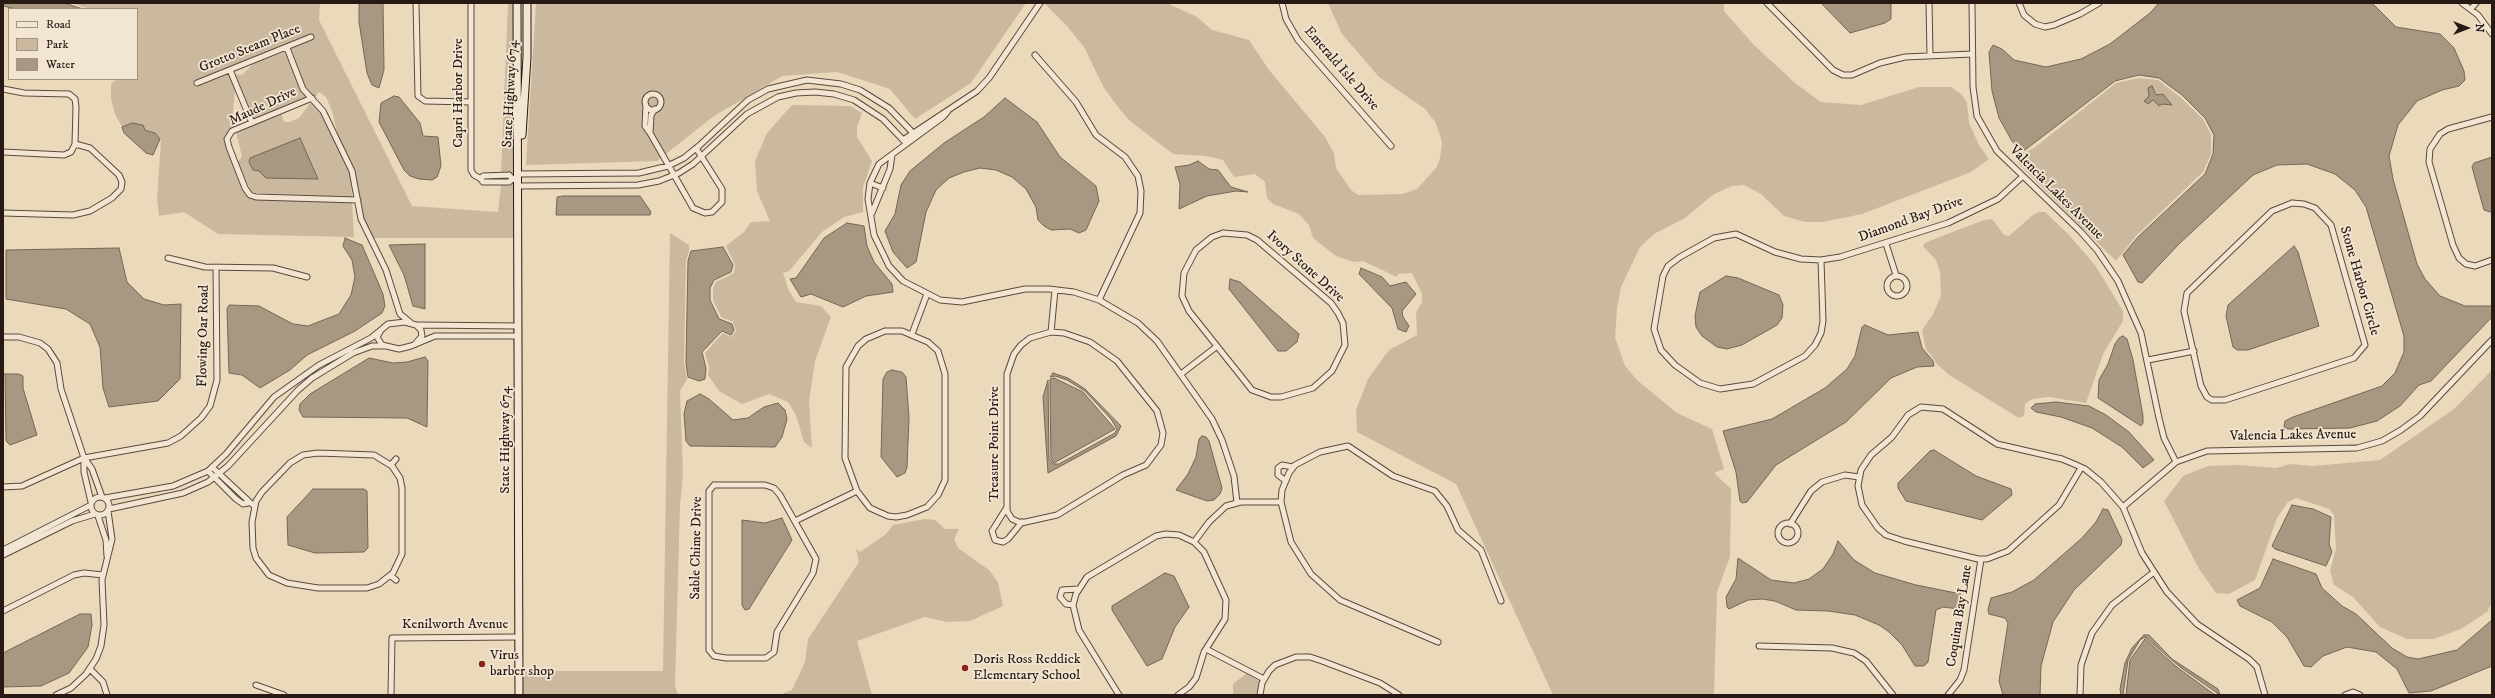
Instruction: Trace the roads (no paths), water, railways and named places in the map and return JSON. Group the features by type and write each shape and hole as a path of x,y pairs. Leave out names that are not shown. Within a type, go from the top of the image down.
{"main road":[{"name":"State Highway 674","path":"517,3 519,695"},
{"name":"State Highway 674","path":"517,178 528,57 527,3"}],"street":[{"path":"416,3 418,96 425,101 471,102"},
{"name":"Capri Harbor Drive","path":"471,3 472,170 474,175 483,182 508,182 517,178"},
{"path":"1040,3 985,83 969,98 915,134 892,155 879,164 870,183 868,192 869,209 872,213 874,235 889,266 903,281 940,300 962,302 1025,289 1074,292 1099,300 1138,323 1157,340 1212,419 1222,440 1234,476 1237,503"},
{"name":"Emerald Isle Drive","path":"1282,3 1289,24 1298,40 1391,146"},
{"path":"1767,3 1833,70 1843,75 1852,75 1880,63 1905,57 1972,54"},
{"path":"1929,3 1930,55"},
{"name":"Valencia Lakes Avenue","path":"1972,3 1973,87 1977,116 1997,151 2022,177 2080,231 2097,250 2118,281 2131,306 2141,333 2162,431 2176,462"},
{"path":"2019,3 2024,15 2035,24 2044,27 2054,25 2080,14 2098,3"},
{"path":"2462,3 2482,19 2492,34"},
{"path":"2471,9 2476,3"},
{"name":"Grotto Steam Place","path":"197,84 311,37"},
{"path":"287,48 303,89 323,111 352,171 361,219 386,270 400,314 422,333 420,339 416,343"},
{"path":"1035,55 1076,102 1096,134 1125,156 1138,176 1141,191 1140,213 1099,300"},
{"path":"230,70 252,122"},
{"path":"517,178 639,173 668,166 696,148 748,100 768,89 808,80 834,83 860,90 889,108 915,134"},
{"path":"3,89 24,93 69,94 76,102 75,144 71,152 64,155 3,152"},
{"path":"517,178 638,185 659,181 673,176 702,157 747,114 778,97 796,93 815,92 834,94 854,100 884,119 905,142"},
{"path":"650,133 651,115 661,102 656,94 650,94 646,97 645,126 664,154 673,176 693,208 705,213 712,212 722,202 722,189 696,148"},
{"name":"Maude Drive","path":"312,98 232,131 227,139 247,192 256,197 358,200"},
{"path":"646,105 655,110"},
{"path":"2492,116 2448,129 2440,134 2430,149 2429,162 2459,258 2468,265 2475,266 2492,260"},
{"path":"3,213 73,215 90,211 112,198 121,189 122,182 119,176 90,148 75,144"},
{"path":"872,213 890,169 892,155"},
{"name":"Diamond Bay Drive","path":"1821,260 1823,321 1818,339 1805,356 1753,384 1738,388 1720,389 1700,382 1675,365 1661,350 1654,329 1663,276 1668,266 1698,246 1724,234 1736,234 1775,252 1801,259 1821,260 1840,257 1886,244 1948,223 1998,199 2022,177"},
{"path":"870,183 883,188"},
{"name":"Stone Harbor Circle","path":"2292,203 2304,204 2324,215 2335,234 2364,338 2365,345 2360,354 2354,358 2217,401 2207,396 2203,391 2194,351 2184,311 2187,293 2192,286 2272,211 2281,206 2292,203"},
{"name":"Ivory Stone Drive","path":"1223,233 1247,234 1267,248 1331,303 1338,313 1345,335 1341,356 1323,381 1313,388 1271,397 1252,390 1216,347 1189,311 1182,296 1182,284 1184,273 1196,250 1212,237 1223,233"},
{"path":"1886,244 1896,275"},
{"path":"168,258 198,266 273,268 307,277"},
{"name":"Flowing Oar Road","path":"3,488 22,486 84,458 168,444 187,432 206,412 213,398 217,380 216,267"},
{"path":"1896,275 1902,277 1907,282 1907,289 1900,296 1893,296 1887,288 1888,281 1896,275"},
{"path":"1051,332 1055,290"},
{"path":"912,334 927,294"},
{"path":"3,550 91,503 95,498 103,498 173,486 210,469 274,397 319,365 371,338 395,317 397,304"},
{"path":"388,324 398,322 425,326 518,326"},
{"path":"381,330 378,340 385,346"},
{"path":"893,330 912,334 928,342 938,351 944,364 945,480 938,495 927,507 907,515 888,516 878,513 870,508 857,491 845,458 846,367 858,346 876,333 893,330"},
{"name":"Treasure Point Drive","path":"1051,332 1064,333 1090,342 1117,360 1157,412 1163,433 1161,445 1146,465 1123,475 1057,515 1022,522 1012,520 1008,516 1007,507 1006,390 1009,365 1021,345 1030,338 1051,332"},
{"path":"3,555 72,521 96,515 108,510 183,493 217,477 298,390 312,378 353,353 372,346 385,346 399,349 435,336 518,336"},
{"path":"3,337 33,340 48,349 57,363 62,389 84,458 92,470 103,498 108,502 112,539 103,575 103,640 99,654 90,669 76,684 56,695"},
{"name":"Valencia Lakes Avenue","path":"2122,507 2176,462 2207,451 2357,448 2382,441 2401,430 2420,416 2492,340"},
{"path":"1181,374 1216,347"},
{"path":"2148,360 2194,351"},
{"path":"2081,468 2065,498 2054,510 2008,551 2000,555 1981,559 1904,541 1886,534 1878,528 1862,505 1859,477 1871,455 1892,437 1908,415 1921,407 1943,409 1997,444 2062,459 2081,468 2101,482 2122,507 2142,553 2167,592 2197,624 2249,659 2257,667 2265,695"},
{"path":"1438,642 1362,611 1340,600 1311,574 1291,542 1281,502 1282,490 1293,467 1320,452 1348,446 1393,476 1430,488 1447,506 1458,530 1481,550 1501,601"},
{"path":"368,453 391,464 400,478 402,488 403,536 400,561 391,576 378,584 367,588 313,588 277,580 259,570 253,548 254,506 262,492 284,468 307,454 368,453"},
{"path":"84,458 84,472 91,503 106,540 106,563"},
{"path":"391,464 396,459"},
{"path":"1286,480 1278,474 1278,468 1282,465 1293,467"},
{"path":"210,469 236,499 243,504 248,503 254,506"},
{"path":"1790,524 1811,491 1822,482 1845,475 1859,477"},
{"name":"Sable Chime Drive","path":"714,485 765,485 774,488 780,495 795,521 813,552 816,564 813,573 779,628 774,652 766,658 714,656 709,650 709,491 714,485"},
{"path":"795,521 857,491"},
{"path":"1194,542 1219,512 1237,503 1281,502"},
{"path":"1007,507 992,531 995,540 1003,542 1008,540 1022,522"},
{"path":"1119,695 1079,630 1073,605 1078,589 1087,577 1156,536 1179,535 1194,542 1204,552 1226,600 1225,618 1206,649 1196,678 1189,687 1178,695"},
{"name":"Coquina Bay Lane","path":"1950,694 1960,680 1964,670 1981,559"},
{"path":"2080,695 2081,665 2085,650 2095,628 2112,605 2154,572"},
{"path":"3,611 74,575 84,573 103,575"},
{"path":"391,576 396,580"},
{"path":"1073,605 1066,604 1060,597 1062,590 1078,589"},
{"name":"Kenilworth Avenue","path":"391,695 392,638 518,637"},
{"path":"1759,646 1832,648 1854,653 1866,661 1893,695"},
{"path":"1206,649 1264,679"},
{"path":"1260,695 1264,679 1275,666 1285,660 1296,657 1310,657 1380,684 1399,695"},
{"path":"90,669 102,682 107,695"},
{"path":"256,685 284,695"},
{"path":"2345,695 2353,692 2360,695"}],"water":[{"path":"3,3 64,3 80,8 12,8 3,6"},
{"path":"359,3 383,3 384,70 379,88 372,85 367,73 359,22"},
{"path":"1821,3 1891,3 1891,19 1885,23 1850,33"},
{"path":"2159,3 2372,3 2396,27 2440,34 2454,48 2464,71 2465,80 2459,86 2442,90 2417,101 2398,125 2389,156 2393,179 2417,264 2425,279 2440,296 2465,306 2492,306 2492,317 2431,381 2419,385 2400,406 2377,421 2350,428 2288,429 2284,427 2285,421 2293,417 2382,386 2395,373 2404,352 2404,336 2366,207 2355,190 2335,174 2307,164 2277,165 2253,175 2179,244 2142,283 2138,282 2123,255 2138,237 2205,174 2213,154 2214,135 2205,118 2182,95 2159,78 2139,75 2115,81 2025,150 2019,149 2012,141 1999,118 1992,91 1989,52 1993,45 2002,49 2014,60 2046,67 2081,59 2110,44 2150,13"},
{"path":"2152,86 2156,95 2163,94 2172,105 2162,104 2159,106 2153,100 2148,104 2144,101 2149,96 2148,88"},
{"path":"394,96 399,97 420,123 423,136 438,137 441,166 437,177 432,180 419,179 410,176 404,170 379,122 381,103"},
{"path":"1005,98 1037,122 1060,157 1096,186 1099,201 1086,230 1079,233 1070,229 1051,230 1044,226 1038,220 1036,207 1026,189 1012,177 996,170 980,168 949,178 936,190 926,212 916,262 907,268 893,252 885,231 895,214 901,185 910,171 944,143 984,117"},
{"path":"132,123 143,125 145,130 155,133 160,139 153,155 146,153 124,133 122,127"},
{"path":"300,138 318,179 266,178 259,171 253,170 249,162 250,158"},
{"path":"2492,157 2492,212 2490,212 2484,210 2472,167 2474,163"},
{"path":"1198,161 1209,169 1218,170 1231,187 1248,192 1236,191 1207,196 1179,209 1180,184 1175,167 1189,165"},
{"path":"640,196 651,212 650,215 556,215 557,197"},
{"path":"847,223 864,226 867,246 874,262 892,284 893,292 866,296 843,307 811,294 801,297 790,279 796,278 824,238"},
{"path":"345,238 362,245 383,294 385,306 382,313 355,331 307,355 290,370 260,388 242,375 229,373 227,309 229,305 259,306 293,324 308,326 339,314 351,295 355,277 352,260 343,246"},
{"path":"425,244 425,309 413,306 404,275 389,245"},
{"path":"2294,246 2298,252 2319,326 2248,350 2237,350 2233,347 2226,316 2228,305"},
{"path":"723,247 733,265 731,272 714,280 710,288 710,300 719,319 732,324 734,330 731,335 722,331 702,352 706,368 705,379 699,381 688,377 686,362 688,261 691,251"},
{"path":"119,248 127,282 144,299 164,305 181,304 180,379 158,401 109,407 103,388 100,347 90,324 66,309 6,299 6,250"},
{"path":"1361,268 1382,277 1390,286 1406,282 1416,294 1402,311 1403,317 1409,326 1406,332 1398,329 1392,308 1359,274"},
{"path":"1726,276 1738,278 1779,295 1783,305 1782,318 1777,325 1742,345 1727,349 1717,347 1702,336 1696,327 1695,316 1700,292"},
{"path":"1230,279 1240,282 1299,334 1297,342 1286,351 1278,351 1229,289"},
{"path":"1865,325 1888,335 1918,332 1922,348 1933,361 1934,366 1917,367 1891,378 1846,422 1776,465 1747,502 1742,503 1740,501 1736,472 1723,431 1772,419 1825,388 1847,369 1855,356 1862,327"},
{"path":"2123,336 2127,339 2133,360 2143,416 2143,423 2141,426 2098,398 2099,380 2108,364 2115,344 2119,338"},
{"path":"425,357 428,361 427,427 407,418 303,417 299,410 300,404 310,394 369,358 393,363 407,362"},
{"path":"892,370 902,372 906,377 909,418 907,467 905,473 897,477 881,457 883,379 887,372"},
{"path":"1053,373 1068,378 1085,389 1121,426 1116,436 1048,473 1043,397 1048,380 1049,459 1053,464 1059,464 1115,433 1117,429 1111,419 1085,391 1067,380 1055,376 1050,377"},
{"path":"5,374 19,374 23,376 23,388 37,435 10,445 6,441"},
{"path":"1054,378 1083,392 1115,429 1054,463 1051,459 1050,379"},
{"path":"700,394 709,399 733,420 748,418 764,407 778,403 785,410 787,419 782,437 775,447 690,446 686,441 684,414 687,401"},
{"path":"2056,402 2089,406 2106,415 2129,432 2154,460 2143,468 2122,447 2092,428 2061,417 2036,412 2031,408 2035,404"},
{"path":"1202,436 1206,437 1209,441 1222,488 1220,494 1214,500 1207,501 1176,490 1188,474 1196,457 1199,439"},
{"path":"1934,450 1976,476 2011,489 2012,495 1982,520 1906,501 1898,488 1898,483 1930,451"},
{"path":"313,489 364,489 367,491 368,548 364,552 315,553 288,545 287,517"},
{"path":"2292,505 2313,509 2331,517 2329,544 2332,552 2326,566 2275,549 2272,546"},
{"path":"2103,509 2108,510 2122,540 2121,545 2074,590 2053,622 2041,666 2040,695 2003,695 1999,681 2008,623 2005,618 1989,614 1988,610 1991,598 2012,592 2034,580 2082,538 2096,522"},
{"path":"782,518 792,540 749,609 745,610 742,605 742,520 765,523"},
{"path":"1838,541 1854,560 1875,573 1916,585 1961,594 1959,609 1943,607 1936,610 1928,662 1924,666 1915,666 1902,645 1889,632 1879,625 1855,615 1828,611 1796,610 1775,601 1762,599 1748,600 1729,609 1727,607 1726,597 1736,579 1738,558 1771,580 1794,583 1809,579 1823,569 1833,554"},
{"path":"2273,559 2316,574 2322,588 2342,606 2356,614 2392,648 2407,657 2418,659 2457,650 2492,620 2492,666 2431,691 2409,693 2397,669 2376,652 2347,647 2323,656 2311,667 2304,666 2287,637 2272,622 2240,606 2237,600 2260,588"},
{"path":"1165,573 1174,576 1189,607 1175,627 1162,659 1147,666 1112,610 1112,606"},
{"path":"80,614 91,614 92,625 88,647 69,673 41,686 3,687 3,653"},
{"path":"2144,635 2149,635 2172,659 2218,689 2220,695 2180,667 2145,637 2140,640 2128,660 2123,695 2121,695 2120,689 2125,663 2132,648"},
{"path":"2145,639 2178,668 2215,695 2126,695 2130,660"}],"place":[{"name":"Virus barber shop","path":"482,664"},
{"name":"Doris Ross Reddick Elementary School","path":"965,668"}]}
